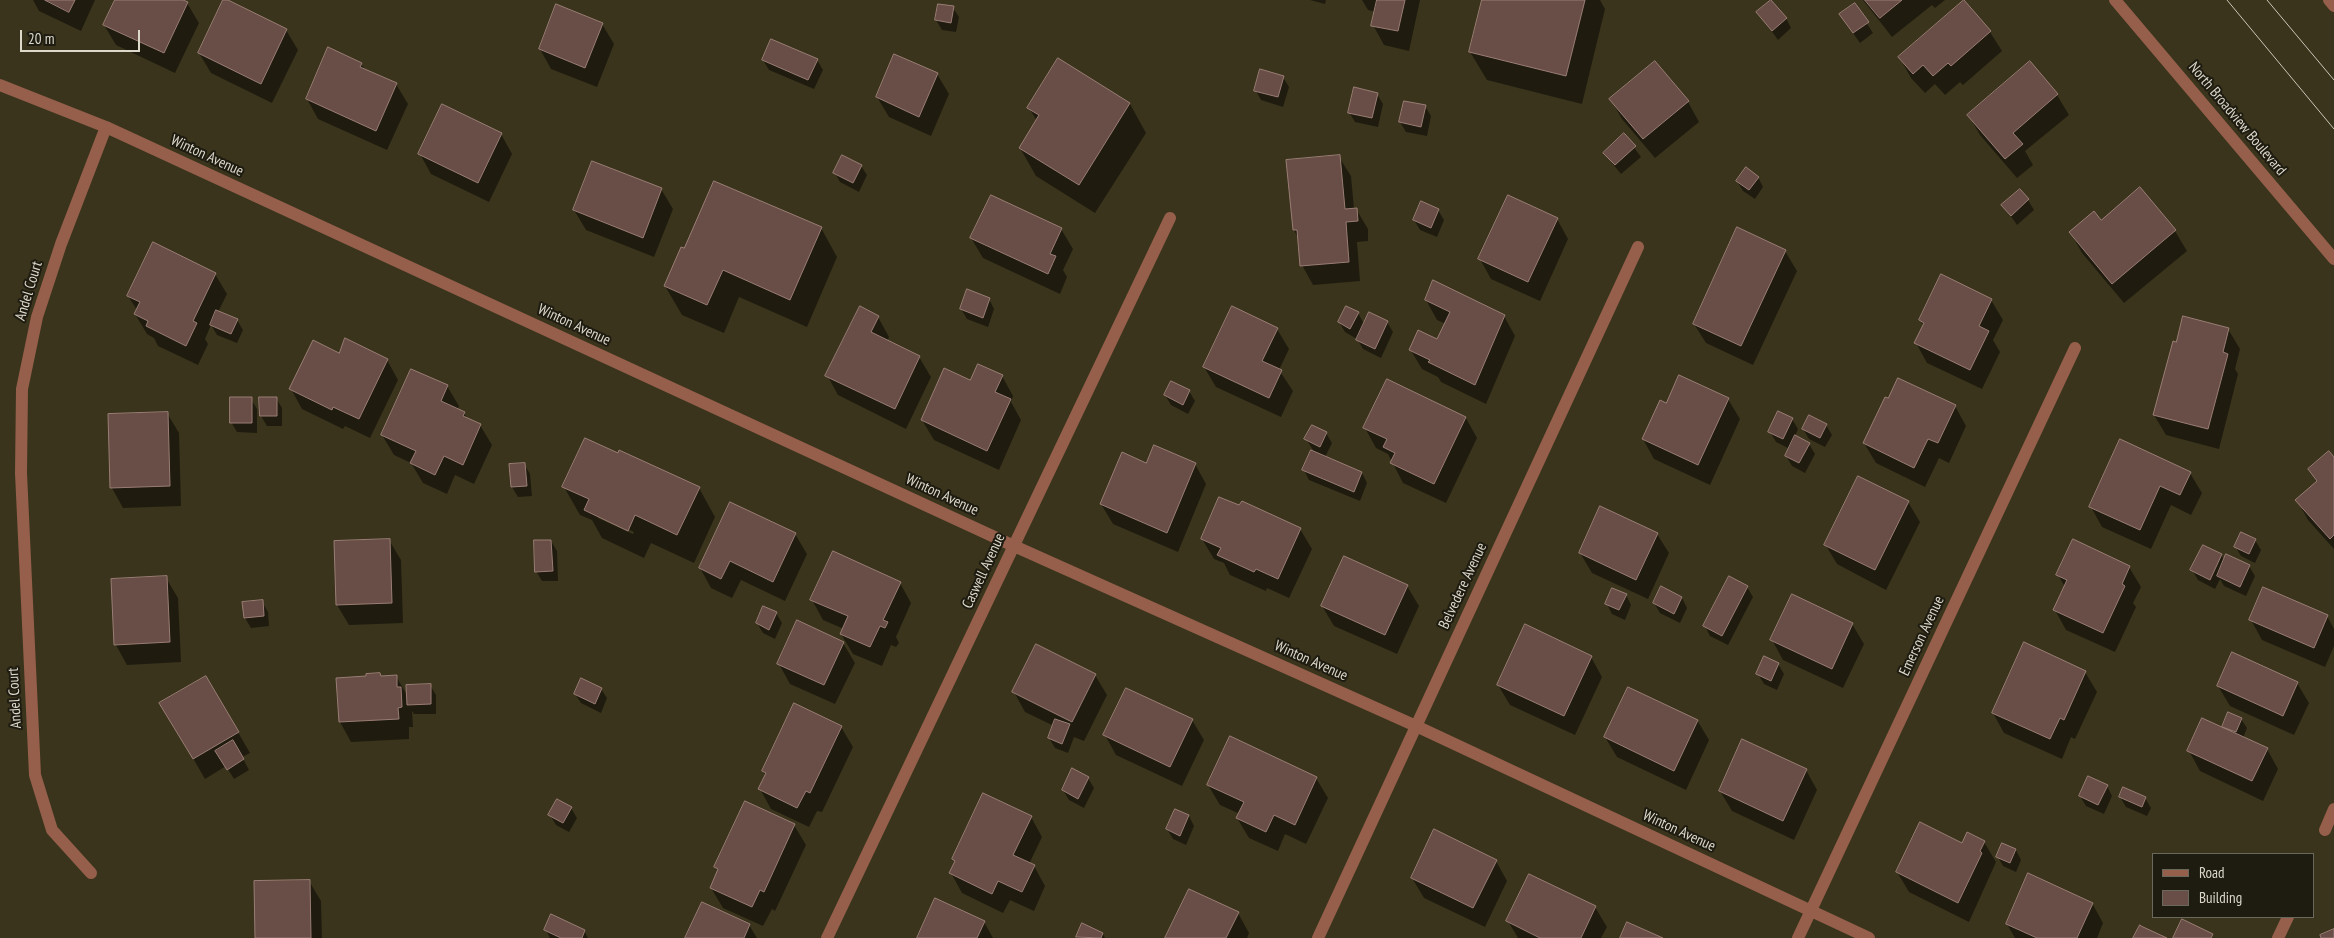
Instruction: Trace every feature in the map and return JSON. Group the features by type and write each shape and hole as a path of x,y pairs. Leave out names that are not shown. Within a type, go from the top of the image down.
{"street":[{"name":"North Broadview Boulevard","path":"2115,0 2334,259"},
{"path":"2329,0 2334,6"},
{"name":"Winton Avenue","path":"0,85 106,127 1014,546 1416,726 1869,938"},
{"name":"Andel Court","path":"91,873 52,830 35,775 21,473 22,390 37,317 61,244 106,127"},
{"name":"Caswell Avenue","path":"828,938 1170,218"},
{"name":"Belvedere Avenue","path":"1318,938 1638,247"},
{"name":"Emerson Avenue","path":"1798,938 2075,348"},
{"path":"2325,830 2334,809"},
{"path":"2278,938 2288,918"}],"building":[{"path":"45,0 75,0 69,12"},
{"path":"115,0 183,0 188,2 164,53 103,25"},
{"path":"223,0 228,0 287,29 261,84 198,53"},
{"path":"1377,0 1405,0 1398,31 1371,26"},
{"path":"1482,0 1585,0 1566,76 1469,52"},
{"path":"1771,0 1787,18 1772,31 1756,12"},
{"path":"1865,0 1902,0 1880,18"},
{"path":"1964,0 1991,31 1951,66 1948,63 1933,76 1923,65 1913,74 1898,57"},
{"path":"1855,3 1869,22 1853,33 1839,14"},
{"path":"556,4 603,23 585,68 539,49"},
{"path":"938,4 954,6 951,23 935,20"},
{"path":"771,39 818,59 808,80 762,60"},
{"path":"328,47 362,63 360,67 397,83 376,131 306,99"},
{"path":"894,54 938,73 919,117 876,97"},
{"path":"1058,58 1130,103 1079,185 1019,148 1039,115 1027,108"},
{"path":"1655,61 1689,101 1643,139 1609,99"},
{"path":"2030,61 2058,94 2013,133 2023,144 2005,159 1967,115"},
{"path":"1260,69 1284,76 1278,97 1254,91"},
{"path":"1354,87 1378,93 1372,118 1348,113"},
{"path":"1404,101 1426,105 1421,127 1399,122"},
{"path":"442,104 502,133 478,183 418,154"},
{"path":"1624,133 1636,146 1615,165 1603,153"},
{"path":"842,155 862,165 853,183 833,173"},
{"path":"1340,155 1345,209 1357,208 1358,221 1346,222 1349,262 1300,266 1297,230 1293,230 1286,160"},
{"path":"592,161 662,188 643,238 573,210"},
{"path":"1746,167 1759,177 1749,190 1736,181"},
{"path":"714,181 822,227 790,300 723,270 707,305 664,286 681,247 684,248"},
{"path":"2140,187 2176,230 2112,284 2069,232 2094,211 2101,220"},
{"path":"2020,189 2029,199 2011,216 2001,205"},
{"path":"991,195 1062,228 1050,254 1056,256 1048,274 970,238"},
{"path":"1508,195 1558,218 1528,282 1478,259"},
{"path":"1421,201 1439,209 1431,228 1413,220"},
{"path":"1737,227 1786,250 1741,346 1693,324"},
{"path":"153,242 216,273 193,321 197,323 186,346 146,326 148,321 134,314 140,302 127,296"},
{"path":"1941,274 1992,299 1979,326 1989,331 1970,370 1914,343 1924,323 1919,320"},
{"path":"1433,280 1505,315 1475,385 1428,362 1430,360 1409,350 1418,330 1437,339 1450,312 1425,300"},
{"path":"967,289 990,298 983,318 960,309"},
{"path":"860,306 879,316 871,332 920,356 895,409 825,376"},
{"path":"1232,306 1278,328 1262,361 1282,370 1269,398 1203,367"},
{"path":"1346,306 1359,312 1350,329 1338,322"},
{"path":"216,310 238,319 231,334 210,325"},
{"path":"1369,312 1388,321 1375,349 1356,340"},
{"path":"2183,316 2229,328 2223,352 2228,354 2208,429 2153,415 2173,341 2176,342"},
{"path":"345,338 388,359 359,419 333,407 332,410 289,389 313,340 339,353"},
{"path":"978,364 1003,375 995,392 1011,399 987,451 921,420 944,368 970,380"},
{"path":"411,369 448,385 441,401 465,412 463,416 481,424 463,465 444,456 435,475 410,463 416,451 381,435"},
{"path":"1679,375 1729,398 1698,465 1642,439 1660,400 1666,403"},
{"path":"1898,378 1956,405 1938,443 1928,439 1914,468 1863,443 1885,397 1888,398"},
{"path":"1387,379 1466,417 1434,484 1390,463 1395,453 1383,447 1387,439 1363,428"},
{"path":"1171,381 1190,390 1183,405 1164,395"},
{"path":"230,397 252,397 252,423 230,423"},
{"path":"259,397 277,397 277,416 260,416"},
{"path":"1778,411 1793,418 1783,439 1768,432"},
{"path":"168,412 170,486 110,488 108,414"},
{"path":"1809,415 1827,424 1820,438 1802,429"},
{"path":"1312,425 1327,432 1320,447 1304,439"},
{"path":"1795,435 1810,443 1799,463 1785,456"},
{"path":"585,438 618,453 619,450 700,487 677,535 635,515 628,531 584,510 589,499 562,487"},
{"path":"2120,439 2191,472 2180,495 2160,486 2140,530 2089,507"},
{"path":"1154,445 1196,463 1167,533 1100,504 1122,452 1146,463"},
{"path":"1311,450 1362,472 1354,492 1302,470"},
{"path":"2329,451 2334,457 2334,535 2330,539 2295,500 2317,481 2308,469"},
{"path":"525,463 527,486 511,487 509,464"},
{"path":"1858,476 1909,501 1875,570 1824,545"},
{"path":"1219,497 1239,505 1242,501 1301,528 1278,579 1256,569 1254,572 1217,555 1221,548 1201,539"},
{"path":"730,502 796,533 773,582 730,561 721,579 699,568"},
{"path":"1600,506 1658,533 1636,580 1579,553"},
{"path":"2241,532 2256,539 2249,554 2234,547"},
{"path":"390,539 392,603 336,605 334,541"},
{"path":"2073,539 2130,566 2122,584 2125,586 2103,633 2053,610 2067,580 2056,575"},
{"path":"534,540 551,540 553,571 535,572"},
{"path":"2203,545 2222,554 2210,580 2190,570"},
{"path":"833,551 901,582 883,620 888,622 885,628 880,626 870,647 840,634 848,616 810,600"},
{"path":"2226,554 2250,565 2240,587 2217,576"},
{"path":"1344,556 1408,585 1385,635 1321,606"},
{"path":"167,576 170,642 114,645 111,579"},
{"path":"1729,576 1748,586 1722,636 1703,626"},
{"path":"1661,586 1682,597 1674,614 1653,603"},
{"path":"2263,587 2328,615 2314,648 2249,620"},
{"path":"1612,588 1627,594 1619,610 1605,604"},
{"path":"1792,594 1853,623 1832,669 1770,640"},
{"path":"263,600 264,616 244,618 242,602"},
{"path":"763,606 777,612 769,630 756,623"},
{"path":"797,620 844,642 824,685 777,664"},
{"path":"1525,624 1592,656 1564,716 1497,685"},
{"path":"2024,642 2086,671 2064,720 2060,718 2050,739 1992,713"},
{"path":"1036,644 1096,674 1072,722 1012,692"},
{"path":"2232,652 2298,682 2283,716 2217,686"},
{"path":"1764,656 1779,663 1771,681 1756,674"},
{"path":"380,673 381,676 397,675 397,687 401,687 402,707 398,708 399,719 339,722 336,678"},
{"path":"206,676 239,732 193,759 159,703"},
{"path":"581,678 602,688 595,704 574,694"},
{"path":"431,684 431,704 407,705 406,685"},
{"path":"1628,687 1698,720 1674,771 1604,737"},
{"path":"1126,688 1193,719 1170,767 1103,735"},
{"path":"794,703 842,726 810,793 806,791 797,808 758,789 766,773 762,771"},
{"path":"2228,712 2242,718 2236,732 2222,727"},
{"path":"2202,718 2268,748 2252,781 2187,751"},
{"path":"1055,719 1070,724 1062,744 1048,738"},
{"path":"1230,736 1317,777 1295,825 1274,815 1266,832 1236,818 1244,802 1207,785"},
{"path":"1742,739 1807,769 1783,821 1719,791"},
{"path":"233,740 244,759 227,770 215,751"},
{"path":"1072,768 1089,777 1078,799 1062,790"},
{"path":"2088,776 2108,785 2098,805 2079,796"},
{"path":"2123,787 2146,797 2142,807 2119,797"},
{"path":"983,793 1032,816 1013,855 1035,865 1022,892 998,881 992,894 949,873 955,861 952,859"},
{"path":"557,799 572,807 563,823 548,815"},
{"path":"745,801 795,824 764,892 760,890 752,907 710,888 718,869 714,867"},
{"path":"1175,809 1189,815 1180,836 1166,829"},
{"path":"1920,822 1962,843 1967,832 1985,841 1980,851 1982,853 1958,903 1896,872"},
{"path":"1434,829 1497,860 1473,908 1411,878"},
{"path":"2002,843 2016,849 2010,863 1996,857"},
{"path":"2028,873 2093,903 2077,938 2037,938 2006,924"},
{"path":"1529,874 1596,906 1581,938 1540,938 1506,921"},
{"path":"310,880 311,938 255,938 254,881"},
{"path":"1189,889 1239,912 1226,938 1165,938"},
{"path":"935,898 985,921 977,938 917,938"},
{"path":"702,902 750,924 744,938 685,938"},
{"path":"551,914 585,930 582,938 561,938 544,930"},
{"path":"2182,919 2213,934 2211,938 2173,938"},
{"path":"1627,922 1663,938 1620,938"},
{"path":"1082,923 1103,933 1101,938 1076,937"},
{"path":"2141,926 2167,938 2133,938"},
{"path":"2334,929 2334,938 2321,938 2320,935"}],"tram line":[{"path":"2227,0 2334,129"},
{"path":"2267,0 2334,80"}]}
